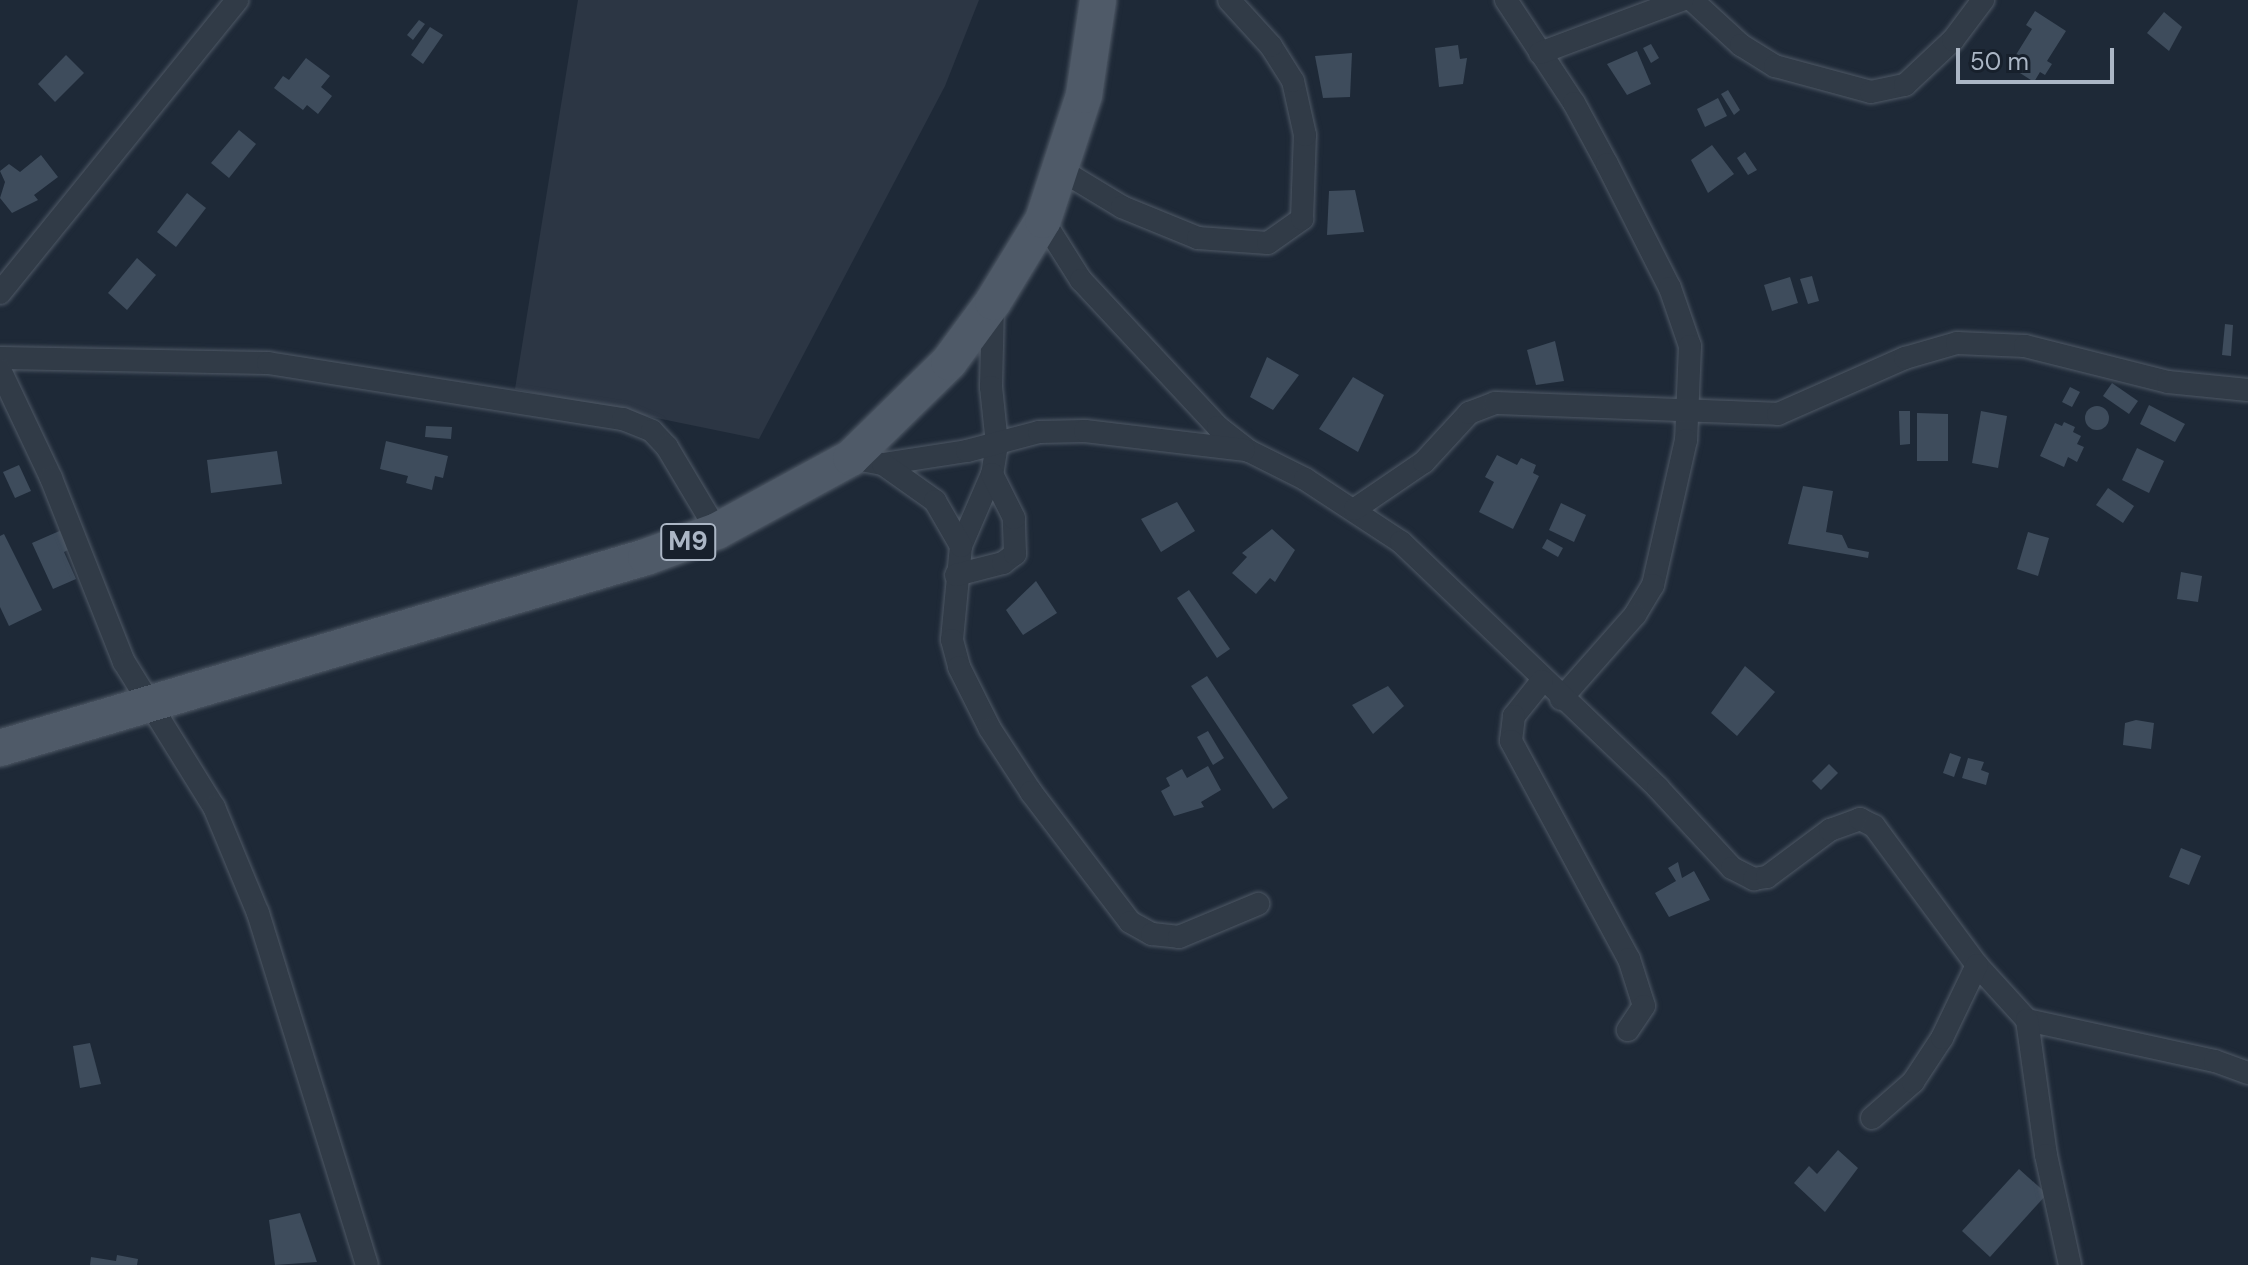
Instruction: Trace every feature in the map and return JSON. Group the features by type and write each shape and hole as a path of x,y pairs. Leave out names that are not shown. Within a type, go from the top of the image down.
{"main road":[{"name":"M9","path":"0,748 554,588 717,531 867,461 949,362 993,302 1043,220 1084,95 1098,0"}],"street":[{"path":"0,293 237,0"},
{"path":"1061,170 1122,207 1198,238 1268,243 1302,219 1305,135 1293,81 1231,0"},
{"path":"1506,0 1574,103 1670,288 1690,346 1673,511 1653,585 1635,615 1561,699"},
{"path":"1540,53 1682,0"},
{"path":"1692,0 1721,29 1775,66 1871,92 1905,85 1953,40 1983,0"},
{"path":"1043,220 1081,280 1151,360 1249,451 1355,509 1452,588 1542,681 1658,788 1741,875 1767,877 1848,820 1874,826 1977,965 2027,1020 2046,1155 2070,1265"},
{"path":"993,302 991,387 997,444 992,474 961,546 952,640 990,729 1089,874 1130,922 1152,934 1179,937 1258,904"},
{"path":"1355,509 1424,462 1469,413 1495,403 1635,411 1686,408 1778,414 1905,358 1957,343 2025,346 2168,382 2248,390"},
{"path":"0,358 268,363 623,419 652,431 667,447 717,531"},
{"path":"0,370 68,519 105,622 148,704 214,807 258,913 367,1265"},
{"path":"867,461 997,444 1039,432 1085,431 1249,451"},
{"path":"867,461 935,501 961,546"},
{"path":"956,575 1003,563 1015,554 1014,518 992,474"},
{"path":"1542,681 1514,716 1511,741 1629,959 1644,1006 1628,1030"},
{"path":"1872,1118 1913,1082 1942,1038 1977,965"},
{"path":"2027,1020 2215,1061 2248,1073"}],"shaded area":[{"path":"578,0 979,0 945,86 759,439 515,389"}],"building":[{"path":"2035,11 2066,31 2047,61 2052,64 2045,75 2040,72 2034,82 2009,66 2032,29 2026,25"},
{"path":"2164,12 2182,27 2169,51 2147,33"},
{"path":"419,20 425,24 413,40 407,35"},
{"path":"430,27 443,35 423,64 411,55"},
{"path":"1651,44 1659,58 1651,63 1643,48"},
{"path":"1458,45 1460,59 1467,58 1463,84 1439,87 1435,48"},
{"path":"1637,51 1651,84 1627,95 1607,64"},
{"path":"1352,53 1350,97 1323,98 1315,56"},
{"path":"66,55 84,73 55,102 38,84"},
{"path":"306,58 330,76 321,87 332,96 318,114 307,105 303,110 274,88 283,76 289,80"},
{"path":"1728,90 1740,110 1734,115 1721,94"},
{"path":"1718,98 1727,116 1705,127 1697,109"},
{"path":"239,130 256,144 229,178 211,163"},
{"path":"1712,145 1734,174 1708,193 1691,160"},
{"path":"1745,152 1757,170 1748,175 1737,158"},
{"path":"41,155 58,177 34,195 38,200 12,213 0,198 5,182 0,171 9,164 20,172"},
{"path":"1355,190 1364,232 1327,235 1329,191"},
{"path":"187,193 206,208 176,247 157,232"},
{"path":"137,258 156,275 127,310 108,293"},
{"path":"1812,276 1819,301 1808,304 1800,279"},
{"path":"1790,277 1798,303 1772,311 1764,285"},
{"path":"2225,324 2233,325 2231,356 2222,355"},
{"path":"1555,341 1564,381 1536,385 1527,350"},
{"path":"1267,357 1299,375 1273,410 1250,397"},
{"path":"1353,377 1384,395 1358,452 1319,429"},
{"path":"2112,383 2138,401 2129,414 2103,396"},
{"path":"2070,387 2080,392 2072,407 2062,402"},
{"path":"2149,405 2185,424 2175,442 2140,424"},
{"path":"2097,406 2108,413 2109,418 2102,429 2097,430 2086,423 2085,418 2092,407"},
{"path":"1899,411 1910,411 1910,444 1900,445"},
{"path":"1981,411 2007,416 1998,468 1972,463"},
{"path":"1917,413 1948,414 1948,461 1917,461"},
{"path":"2064,422 2075,427 2073,432 2081,436 2077,444 2084,447 2077,462 2068,457 2064,467 2040,456 2055,423 2062,426"},
{"path":"426,426 452,427 451,439 425,437"},
{"path":"386,441 448,456 443,478 435,476 432,490 406,483 408,476 380,469"},
{"path":"2137,448 2164,461 2149,493 2122,480"},
{"path":"277,451 282,484 211,493 207,460"},
{"path":"1497,455 1517,465 1521,458 1536,465 1533,473 1539,476 1513,529 1479,512 1494,482 1485,477"},
{"path":"19,465 31,491 15,498 3,472"},
{"path":"1803,486 1833,491 1826,532 1842,535 1848,548 1869,552 1868,558 1788,544"},
{"path":"2108,488 2134,506 2123,523 2096,505"},
{"path":"1177,502 1195,531 1161,552 1141,519"},
{"path":"1561,503 1586,515 1574,542 1549,530"},
{"path":"64,529 72,548 64,552 76,579 53,589 32,543"},
{"path":"1272,529 1295,550 1275,582 1270,578 1256,594 1232,573 1247,557 1242,553"},
{"path":"2028,532 2049,538 2038,576 2017,569"},
{"path":"4,534 42,610 9,626 0,607 0,536"},
{"path":"1547,539 1563,548 1558,557 1542,548"},
{"path":"2181,572 2202,576 2198,602 2177,599"},
{"path":"1036,581 1057,613 1023,635 1006,610"},
{"path":"1189,590 1230,649 1217,658 1177,598"},
{"path":"1745,666 1775,692 1737,736 1711,713"},
{"path":"1207,676 1288,798 1273,809 1191,686"},
{"path":"1388,686 1404,706 1373,734 1352,705"},
{"path":"2136,720 2154,723 2151,749 2123,745 2125,723"},
{"path":"1208,731 1224,758 1213,765 1197,737"},
{"path":"1950,753 1961,757 1954,777 1943,773"},
{"path":"1968,758 1984,762 1981,770 1989,773 1986,785 1962,778"},
{"path":"1829,764 1838,773 1821,790 1812,781"},
{"path":"1208,766 1221,790 1201,802 1204,807 1174,816 1161,791 1170,786 1166,778 1182,769 1187,778"},
{"path":"2181,848 2201,856 2189,885 2169,877"},
{"path":"1678,862 1682,878 1694,871 1710,900 1669,917 1655,893 1676,881 1668,868"},
{"path":"90,1043 101,1084 80,1088 73,1046"},
{"path":"1838,1150 1858,1168 1825,1212 1794,1183 1809,1166 1817,1174"},
{"path":"2019,1169 2047,1194 1990,1257 1962,1231"},
{"path":"300,1213 317,1262 275,1265 269,1220"},
{"path":"117,1255 138,1259 137,1265 90,1265 91,1257 116,1261"}]}
